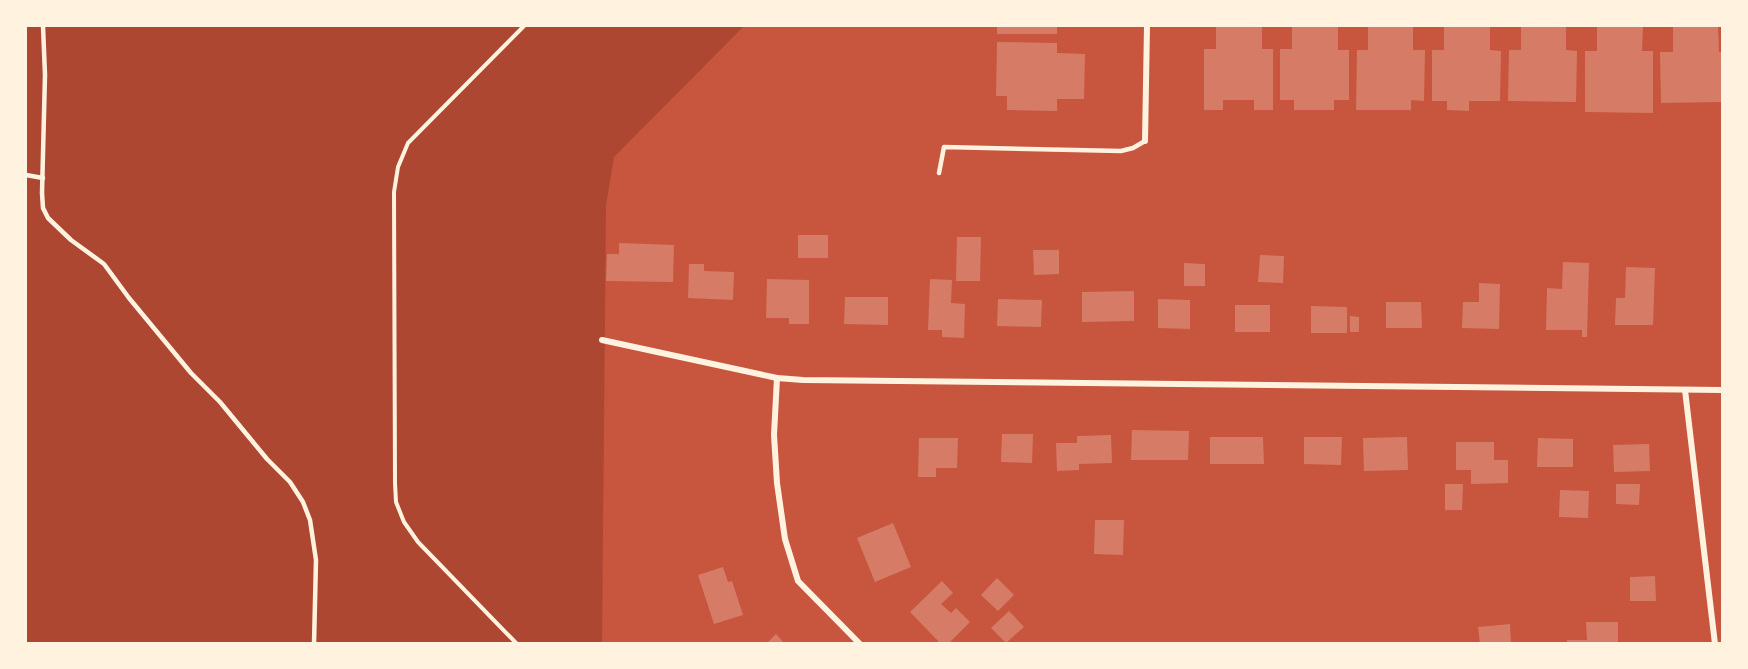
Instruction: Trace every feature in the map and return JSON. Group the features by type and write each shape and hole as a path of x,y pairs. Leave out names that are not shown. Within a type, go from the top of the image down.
{"street":[{"path":"1145,141 1147,26"},
{"path":"602,340 777,378 803,380 1722,390"},
{"path":"777,378 774,435 777,483 785,539 798,581 860,644"},
{"path":"1685,390 1714,644"}],"lane":[{"path":"43,26 45,75 43,208 48,218 71,240 104,264 191,373 220,402 267,459 290,482 303,502 310,519 316,560 314,644"},
{"path":"939,173 944,147 1121,151 1133,148 1145,141"},
{"path":"26,175 43,178"}],"path":[{"path":"517,644 418,542 404,522 396,502 394,483 394,192 398,167 408,143 524,26"}],"shaded area":[{"path":"26,26 744,26 614,157 606,205 602,643 26,643"}],"building":[{"path":"997,26 1057,26 1057,34 997,34"},
{"path":"1216,26 1262,26 1262,49 1273,49 1273,110 1254,110 1254,100 1223,100 1223,110 1204,110 1204,49 1216,49"},
{"path":"1292,26 1338,26 1338,50 1349,50 1349,100 1334,100 1334,110 1294,110 1294,100 1280,100 1280,49 1292,49"},
{"path":"1368,26 1413,26 1413,50 1425,50 1424,101 1411,100 1411,110 1356,110 1357,50 1368,50"},
{"path":"1444,26 1490,26 1490,50 1501,51 1500,101 1469,101 1469,111 1447,110 1447,101 1432,101 1432,50 1444,50"},
{"path":"1521,26 1566,26 1566,50 1577,51 1576,102 1508,101 1509,50 1521,50"},
{"path":"1597,26 1643,26 1642,51 1653,51 1653,113 1585,112 1585,51 1597,51"},
{"path":"1673,26 1718,26 1719,52 1722,52 1722,102 1661,103 1660,52 1673,52"},
{"path":"997,42 1057,43 1057,53 1085,54 1084,99 1057,99 1057,111 1007,110 1007,96 996,96"},
{"path":"798,235 828,235 828,258 798,258"},
{"path":"957,237 981,237 980,281 956,281"},
{"path":"619,243 674,245 673,282 606,281 607,254 619,254"},
{"path":"1033,250 1059,250 1059,274 1034,275"},
{"path":"1260,255 1284,256 1283,283 1258,282"},
{"path":"1563,262 1589,263 1587,337 1582,337 1582,330 1546,330 1547,288 1562,289"},
{"path":"1184,263 1205,264 1205,286 1184,286"},
{"path":"689,264 704,264 704,271 734,272 733,300 688,298"},
{"path":"1626,267 1655,268 1653,325 1615,325 1616,298 1625,298"},
{"path":"767,279 809,280 809,324 789,324 789,318 766,318"},
{"path":"930,279 952,280 951,303 965,304 964,338 942,337 942,330 928,330"},
{"path":"1479,283 1500,284 1499,329 1462,328 1463,302 1479,302"},
{"path":"1134,291 1134,321 1082,322 1082,292"},
{"path":"845,297 888,297 888,325 844,324"},
{"path":"998,299 1042,300 1041,327 997,326"},
{"path":"1158,299 1190,300 1190,329 1158,328"},
{"path":"1386,302 1421,302 1422,328 1386,328"},
{"path":"1235,305 1270,305 1270,332 1235,332"},
{"path":"1311,306 1347,307 1347,333 1311,333"},
{"path":"1350,316 1359,317 1359,332 1350,332"},
{"path":"1132,430 1189,431 1188,460 1131,460"},
{"path":"1002,434 1033,434 1032,463 1001,462"},
{"path":"1111,435 1112,463 1079,464 1079,470 1057,471 1056,443 1077,443 1077,436"},
{"path":"1210,437 1263,437 1264,464 1210,464"},
{"path":"1304,437 1342,437 1341,465 1304,464"},
{"path":"1407,437 1408,470 1364,471 1363,438"},
{"path":"919,438 958,438 957,468 936,468 936,477 918,477"},
{"path":"1538,438 1573,439 1573,467 1537,467"},
{"path":"1456,442 1494,442 1494,460 1508,460 1508,483 1471,484 1471,470 1456,470"},
{"path":"1649,444 1650,471 1614,472 1613,445"},
{"path":"1445,484 1463,484 1462,510 1445,510"},
{"path":"1616,484 1640,484 1639,505 1616,504"},
{"path":"1560,490 1589,491 1588,518 1559,517"},
{"path":"1095,520 1124,520 1123,555 1094,554"},
{"path":"893,523 911,567 875,582 857,538"},
{"path":"723,567 728,582 732,581 743,615 714,624 698,575"},
{"path":"1655,576 1656,601 1630,601 1630,577"},
{"path":"997,578 1014,595 998,611 981,595"},
{"path":"942,581 953,593 941,604 951,613 956,608 970,622 948,644 941,644 910,612"},
{"path":"1009,611 1024,627 1006,643 991,628"},
{"path":"1586,622 1618,622 1618,644 1567,644 1567,640 1587,640"},
{"path":"1510,624 1511,644 1480,644 1478,627"},
{"path":"776,634 785,644 766,644"}]}
